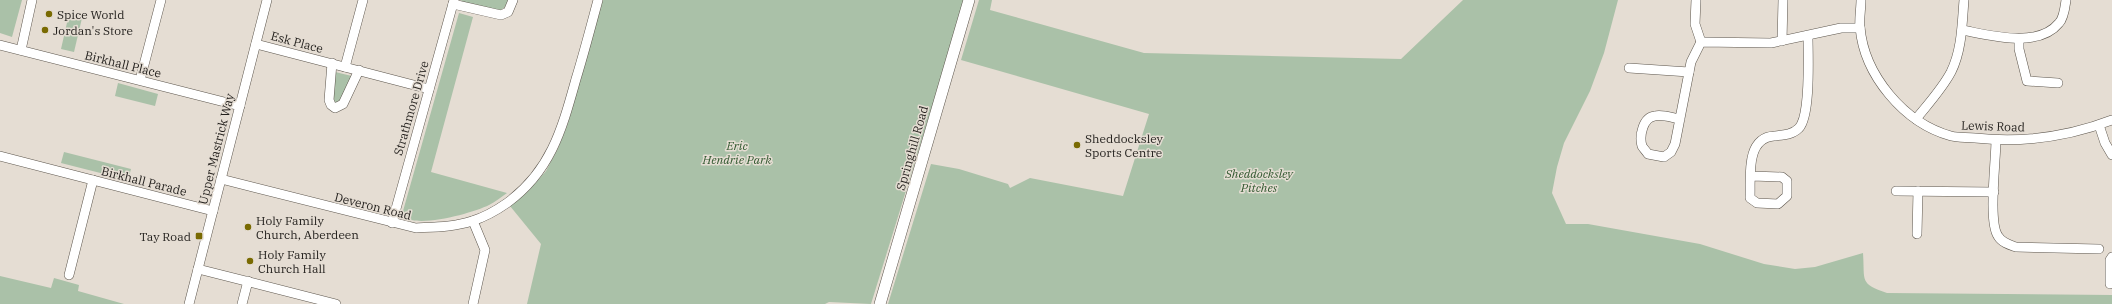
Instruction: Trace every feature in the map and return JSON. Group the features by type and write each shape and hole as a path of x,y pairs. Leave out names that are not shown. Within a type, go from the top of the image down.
{"street":[{"path":"21,50 32,0"},
{"path":"140,80 161,0"},
{"name":"Upper Mastrick Way","path":"189,304 267,0"},
{"path":"345,67 363,0"},
{"path":"454,2 501,15 508,12 513,0"},
{"name":"Deveron Road","path":"221,179 416,228 446,227 473,221 496,210 518,194 542,168 555,145 564,122 598,0"},
{"name":"Springhill Road","path":"880,304 969,0"},
{"path":"1680,119 1654,116 1648,119 1644,124 1642,146 1648,154 1664,157 1671,152 1675,144 1680,119 1691,62 1701,42 1694,24 1696,0"},
{"path":"1782,41 1783,0"},
{"name":"Lewis Road","path":"1861,0 1860,28 1868,61 1884,88 1898,104 1916,119 1933,129 1951,136 1996,140 2049,138 2099,125 2112,120"},
{"path":"1916,119 1950,73 1959,48 1964,0"},
{"path":"1962,30 2019,39 2051,31 2060,23 2065,11 2066,0"},
{"name":"Strathmore Drive","path":"392,223 454,2"},
{"path":"1701,42 1771,43 1841,28 1860,28"},
{"path":"1752,176 1782,177 1787,181 1787,196 1778,204 1753,201 1750,198 1753,153 1762,141 1770,136 1790,134 1800,127 1805,116 1808,36"},
{"path":"2019,39 2019,49 2027,81 2058,83"},
{"name":"Birkhall Place","path":"0,44 240,106"},
{"name":"Esk Place","path":"256,44 429,89"},
{"name":"Esk Place","path":"332,64 329,100 331,105 335,108 343,104 359,70"},
{"path":"1629,68 1689,72"},
{"path":"2099,125 2105,143 2112,155"},
{"path":"1996,140 1994,192 1995,230 1998,238 2006,244 2016,247 2099,250"},
{"name":"Birkhall Parade","path":"0,156 213,211"},
{"name":"Birkhall Parade","path":"69,275 93,180"},
{"path":"1896,191 1994,192"},
{"path":"1917,234 1918,191"},
{"path":"473,221 485,250 473,304"},
{"path":"2110,284 2110,260 2112,257"},
{"path":"198,269 336,304"},
{"path":"242,304 248,281"}],"green space":[{"path":"0,0 22,0 12,37 0,33"},
{"path":"461,0 509,0 504,8 499,11 464,3"},
{"name":"Eric Hendrie Park","path":"602,0 965,0 871,304 829,302 825,304 527,304 541,244 510,206 530,189 546,171 559,146 568,123"},
{"name":"Sheddocksley Pitches","path":"979,0 992,0 990,10 1144,53 1401,59 1463,0 1618,0 1604,53 1590,91 1564,143 1557,167 1552,193 1566,224 1588,224 1700,244 1764,264 1795,269 1815,267 1863,253 1865,280 1872,287 1887,293 2112,295 2112,304 888,304 931,164 959,169 1008,184 1010,188 1030,178 1123,196 1149,114 961,60"},
{"path":"459,13 473,17 431,172 507,193 489,205 471,212 432,220 410,220 403,216 403,211"},
{"path":"69,14 82,18 74,52 61,49"},
{"path":"331,71 356,77 341,106 329,100"},
{"path":"118,83 158,94 155,106 115,96"},
{"path":"64,152 131,169 128,180 61,163"},
{"path":"0,276 51,288 54,278 79,285 78,291 124,304 0,304"}],"place":[{"name":"Spice World","path":"49,14"},
{"name":"Jordan's Store","path":"45,30"},
{"name":"Sheddocksley Sports Centre","path":"1077,145"},
{"name":"Holy Family Church, Aberdeen","path":"248,227"},
{"name":"Tay Road","path":"199,236"},
{"name":"Holy Family Church Hall","path":"250,261"}]}
